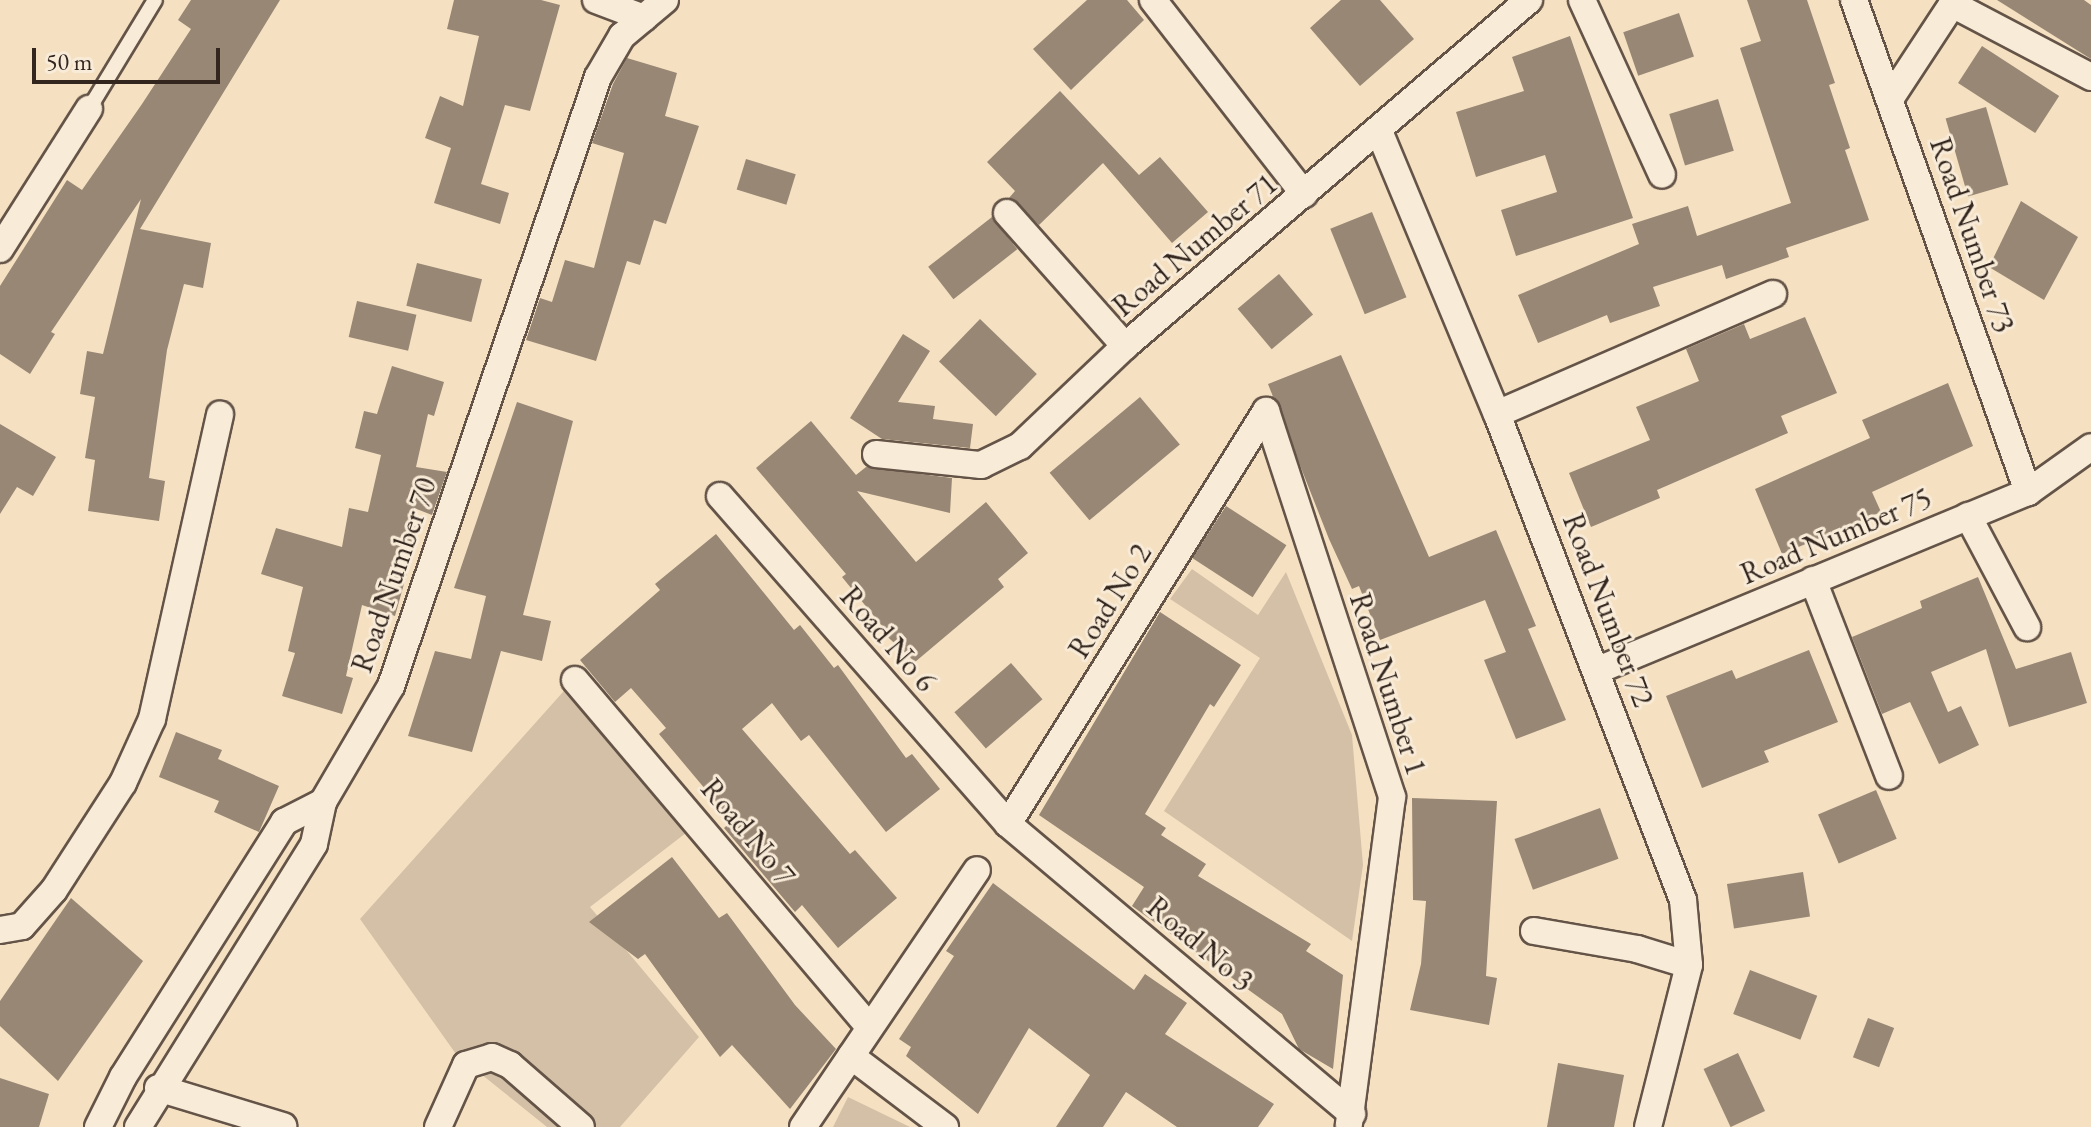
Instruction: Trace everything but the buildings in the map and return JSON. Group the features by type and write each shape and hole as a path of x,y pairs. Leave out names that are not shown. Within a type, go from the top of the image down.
{"street":[{"path":"596,0 644,18"},
{"name":"Road Number 70","path":"323,802 391,686 608,53 665,0"},
{"path":"1153,0 1304,194"},
{"path":"1582,0 1662,175"},
{"name":"Road Number 73","path":"1854,0 2028,492"},
{"path":"1890,99 1954,2 2091,77"},
{"name":"Road Number 71","path":"876,454 981,465 1003,456 1125,346 1379,131 1519,3"},
{"path":"0,249 89,109"},
{"name":"Road Number 72","path":"1379,131 1497,414 1598,670 1683,900 1689,965 1648,1127"},
{"path":"1007,213 1125,346"},
{"path":"1497,414 1773,294"},
{"name":"Road No 2","path":"1008,824 1266,411"},
{"name":"Road Number 1","path":"1266,411 1392,797 1350,1120"},
{"path":"0,930 22,926 54,890 123,783 152,719 220,415"},
{"name":"Road Number 75","path":"1598,670 2028,492 2091,447"},
{"name":"Road No 6","path":"720,496 1008,824"},
{"path":"1968,516 2027,627"},
{"path":"1813,580 1889,776"},
{"name":"Road No 7","path":"575,680 869,1027"},
{"path":"138,1127 158,1088 314,844 323,802"},
{"path":"98,1127 123,1077 284,822 323,802"},
{"name":"Road No 3","path":"1008,824 1350,1120"},
{"path":"803,1127 977,870"},
{"path":"1534,931 1637,949 1689,965"},
{"path":"851,1056 945,1127"},
{"path":"438,1127 466,1065 492,1057 510,1065 581,1127"},
{"path":"158,1088 283,1126"}],"lane":[{"path":"89,109 155,0"}],"shaded area":[{"path":"1192,569 1258,615 1286,572 1352,735 1363,865 1352,941 1164,811 1260,658 1170,599"},
{"path":"571,683 695,826 590,907 699,1037 620,1127 547,1127 456,1054 360,919"},
{"path":"848,1097 910,1127 833,1127"}]}
